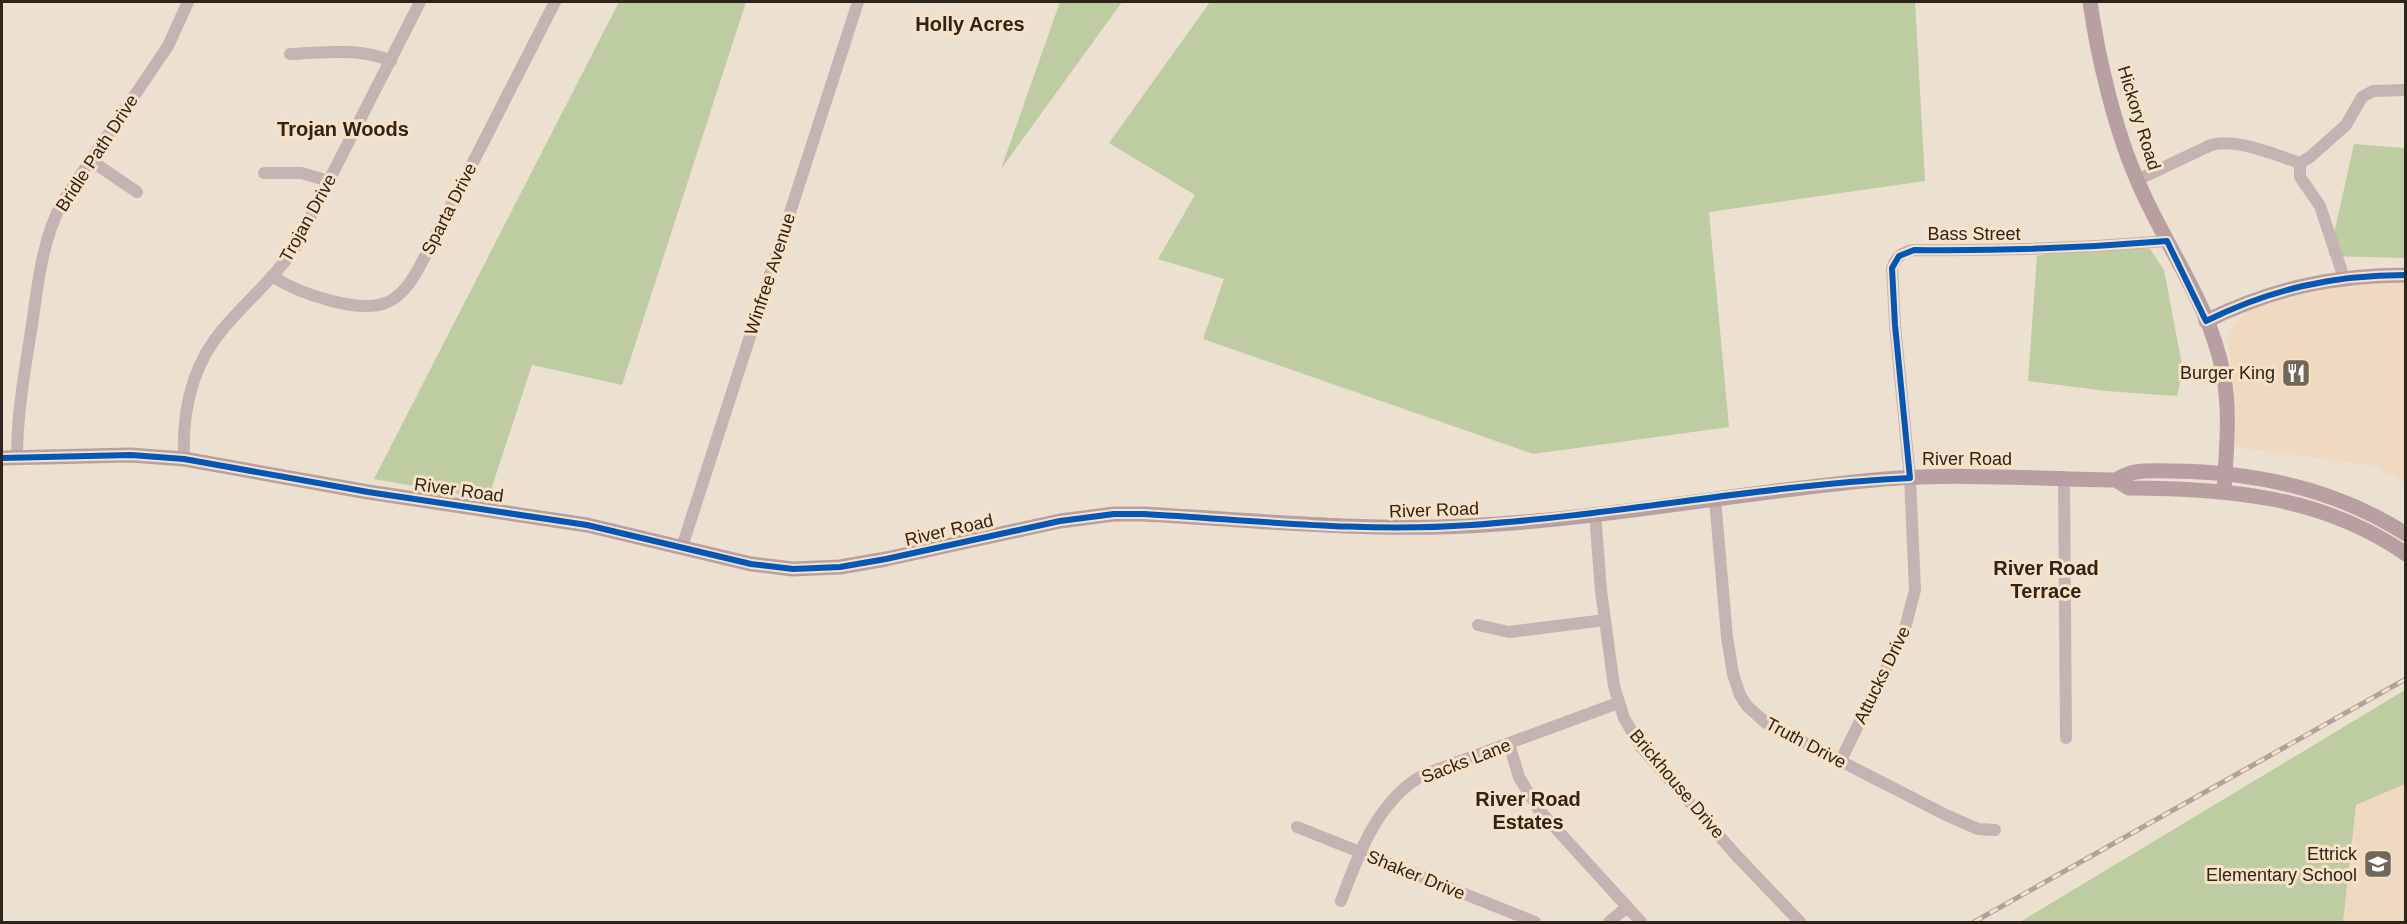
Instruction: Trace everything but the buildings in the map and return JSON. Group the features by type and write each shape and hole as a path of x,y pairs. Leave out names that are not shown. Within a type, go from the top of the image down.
{"main road":[{"name":"Hickory Road","path":"2090,2 2107,84 2137,180 2206,321 2219,354 2225,384 2227,423 2224,491"},
{"path":"2206,321 2268,294 2344,278 2406,275"},
{"name":"River Road","path":"9,458 131,455 184,459 368,492 587,525 760,566 816,569 886,559 1060,521 1114,514 1411,527 1471,525 1595,513 1831,484 1910,478 2115,480 2129,488 2224,491 2259,496 2294,504 2336,518 2379,538 2406,555"},
{"name":"River Road","path":"2115,480 2129,472 2225,472 2277,482 2327,496 2364,511 2406,534"}],"street":[{"name":"Bridle Path Drive","path":"9,458 45,246 50,229 63,201 168,46 188,2"},
{"name":"Trojan Drive","path":"184,459 191,387 204,356 224,328 273,277 294,249 420,2"},
{"name":"Sparta Drive","path":"273,277 307,294 366,306 387,302 403,291 421,264 555,2"},
{"name":"Winfree Avenue","path":"682,547 858,2"},
{"path":"290,54 359,52 380,56 391,61"},
{"path":"2137,180 2222,142 2237,144 2300,163 2346,125 2362,97 2368,93 2406,90"},
{"path":"90,160 137,192"},
{"path":"2300,163 2300,177 2320,206 2344,278"},
{"path":"264,173 301,173 329,181"},
{"name":"Bass Street","path":"1910,478 1893,291 1892,268 1899,256 1914,250 2171,248"},
{"name":"Attucks Drive","path":"1840,762 1904,632 1912,607 1916,576 1910,478"},
{"path":"2064,479 2066,738"},
{"name":"Truth Drive","path":"1715,499 1727,637 1733,674 1740,696 1756,715 1766,723 1840,762 1946,815 1978,830 1995,830"},
{"name":"Brickhouse Drive","path":"1595,513 1605,620 1618,703 1631,733 1729,847 1800,922"},
{"path":"1478,626 1509,632 1605,620"},
{"name":"Sacks Lane","path":"1341,901 1361,853 1385,808 1402,789 1413,781 1618,703"},
{"path":"1509,744 1520,777 1539,810 1641,922"},
{"name":"Shaker Drive","path":"1297,827 1535,922"},
{"path":"1609,922 1627,908"}],"shaded area":[{"path":"2405,275 2405,484 2377,466 2235,447 2236,414 2228,336 2246,310 2333,286"},
{"name":"Ettrick Elementary School","path":"2405,784 2405,922 2343,922 2356,805"}],"green space":[{"path":"619,2 746,2 622,385 532,365 488,499 374,479"},
{"path":"1060,2 1122,2 1001,169"},
{"path":"1210,2 1915,2 1925,181 1709,212 1729,427 1533,454 1203,339 1224,279 1158,259 1195,195 1109,143"},
{"path":"2354,144 2405,148 2405,258 2329,256"},
{"path":"2100,242 2150,249 2164,270 2183,370 2177,396 2106,391 2028,381 2037,256"},
{"path":"2405,690 2405,784 2356,805 2343,922 2020,922"}],"railway":[{"path":"1974,922 2406,679"}],"cycle path":[{"path":"2,458 131,455 184,459 368,492 587,525 751,564 793,569 840,567 1060,521 1114,514 1348,527 1471,525 1800,487 1910,478 1895,325 1892,268 1899,256 1914,250 2104,246 2167,241 2206,321 2254,300 2303,286 2353,278 2406,275"}],"place":[{"name":"Burger King","path":"2296,373"},
{"name":"Ettrick Elementary School","path":"2378,864"}],"district":[{"name":"Holly Acres","path":"970,24"},
{"name":"Trojan Woods","path":"343,129"},
{"name":"River Road Terrace","path":"2046,580"},
{"name":"River Road Estates","path":"1528,810"}]}
